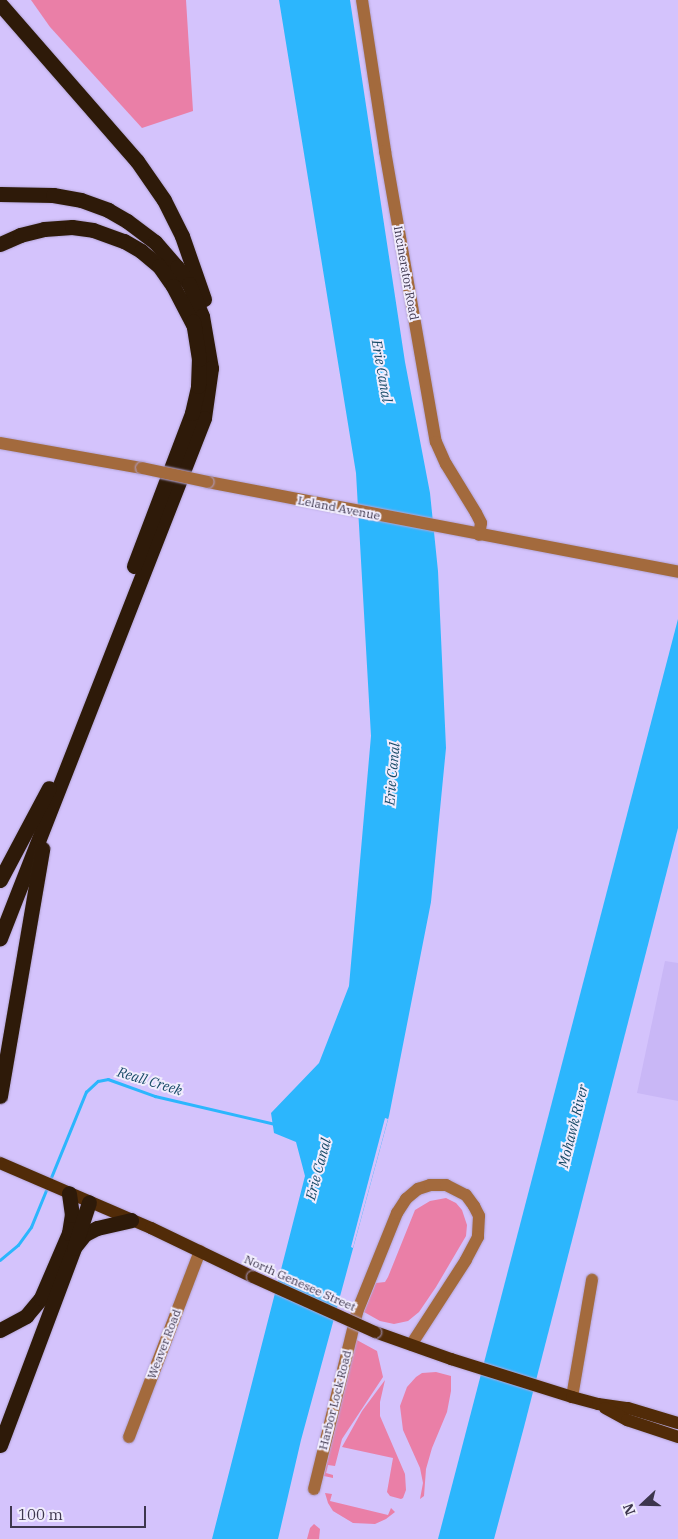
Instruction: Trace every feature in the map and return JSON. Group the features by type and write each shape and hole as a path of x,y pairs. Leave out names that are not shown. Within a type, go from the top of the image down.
{"highway":[{"path":"0,4 137,161 164,200 182,236 202,290 209,325 208,344"},
{"path":"0,194 53,195 81,200 108,210 127,221 155,242 178,267 189,284 202,316 211,368 204,418 0,938"},
{"path":"0,200 34,200 63,203 94,212 120,224 141,239 175,275 187,298 195,328 199,359 198,386 192,413 0,917"},
{"path":"0,244 20,235 44,228 72,227 93,230 124,241 141,251 159,266 174,286 195,328"},
{"path":"0,880 53,780"},
{"path":"0,1096 41,853 52,804"},
{"path":"0,1330 26,1316 41,1298 70,1233 72,1215 64,1190"},
{"path":"2,1439 74,1248 89,1202"},
{"path":"74,1248 85,1234 97,1228 130,1220"}],"main road":[{"name":"North Genesee Street","path":"0,1163 200,1251 376,1332 451,1359 572,1397 598,1404 628,1408 678,1423"},
{"name":"North Genesee Street","path":"598,1404 627,1420 678,1437"}],"street":[{"name":"Incinerator Road","path":"362,0 385,151 436,442 446,464 481,523 479,535"},
{"name":"Leland Avenue","path":"0,443 142,468 333,507 675,571"},
{"name":"Harbor Lock Road","path":"314,1489 357,1312 397,1213 406,1199 418,1189 430,1185 446,1185 466,1195 479,1216 478,1237 466,1260 411,1345"},
{"name":"Weaver Road","path":"129,1438 200,1251"},
{"path":"572,1397 592,1280"}],"shaded area":[{"path":"31,0 186,0 193,111 142,128 50,27"},
{"path":"665,961 678,963 678,1101 637,1093"},
{"path":"446,1198 456,1203 462,1210 467,1225 466,1236 419,1312 408,1321 394,1324 380,1321 364,1312 376,1283 385,1282 388,1277 415,1210 430,1201"},
{"path":"355,1339 377,1351 383,1377 342,1439 335,1466 328,1465 326,1473 333,1475 333,1478 324,1476"},
{"path":"436,1372 451,1376 451,1391 447,1412 432,1448 426,1469 424,1496 420,1499 423,1483 420,1468 403,1430 400,1406 407,1387 416,1377 422,1373"},
{"path":"385,1380 380,1402 380,1416 405,1474 406,1490 401,1499 390,1496 387,1492 393,1458 342,1447 362,1411"},
{"path":"325,1493 332,1494 330,1501 388,1515 391,1508 395,1512 375,1524 353,1523 333,1511"},
{"path":"314,1524 320,1529 319,1539 307,1539 310,1528"}],"water":[{"name":"Erie Canal","path":"279,0 350,0 405,362 430,493 438,571 446,748 431,902 389,1116 301,1440 278,1539 212,1539 305,1176 296,1142 274,1133 271,1113 319,1063 349,986 371,736 356,473"},
{"name":"Mohawk River","path":"678,619 678,828 524,1427 494,1539 438,1539"}],"pier":[{"path":"385,1118 388,1119 353,1248 351,1247"}],"waterway":[{"name":"Reall Creek","path":"50,1180 86,1092 98,1081 108,1079 155,1096 275,1124"},
{"name":"Reall Creek","path":"0,1260 18,1245 31,1227 47,1188"}]}
